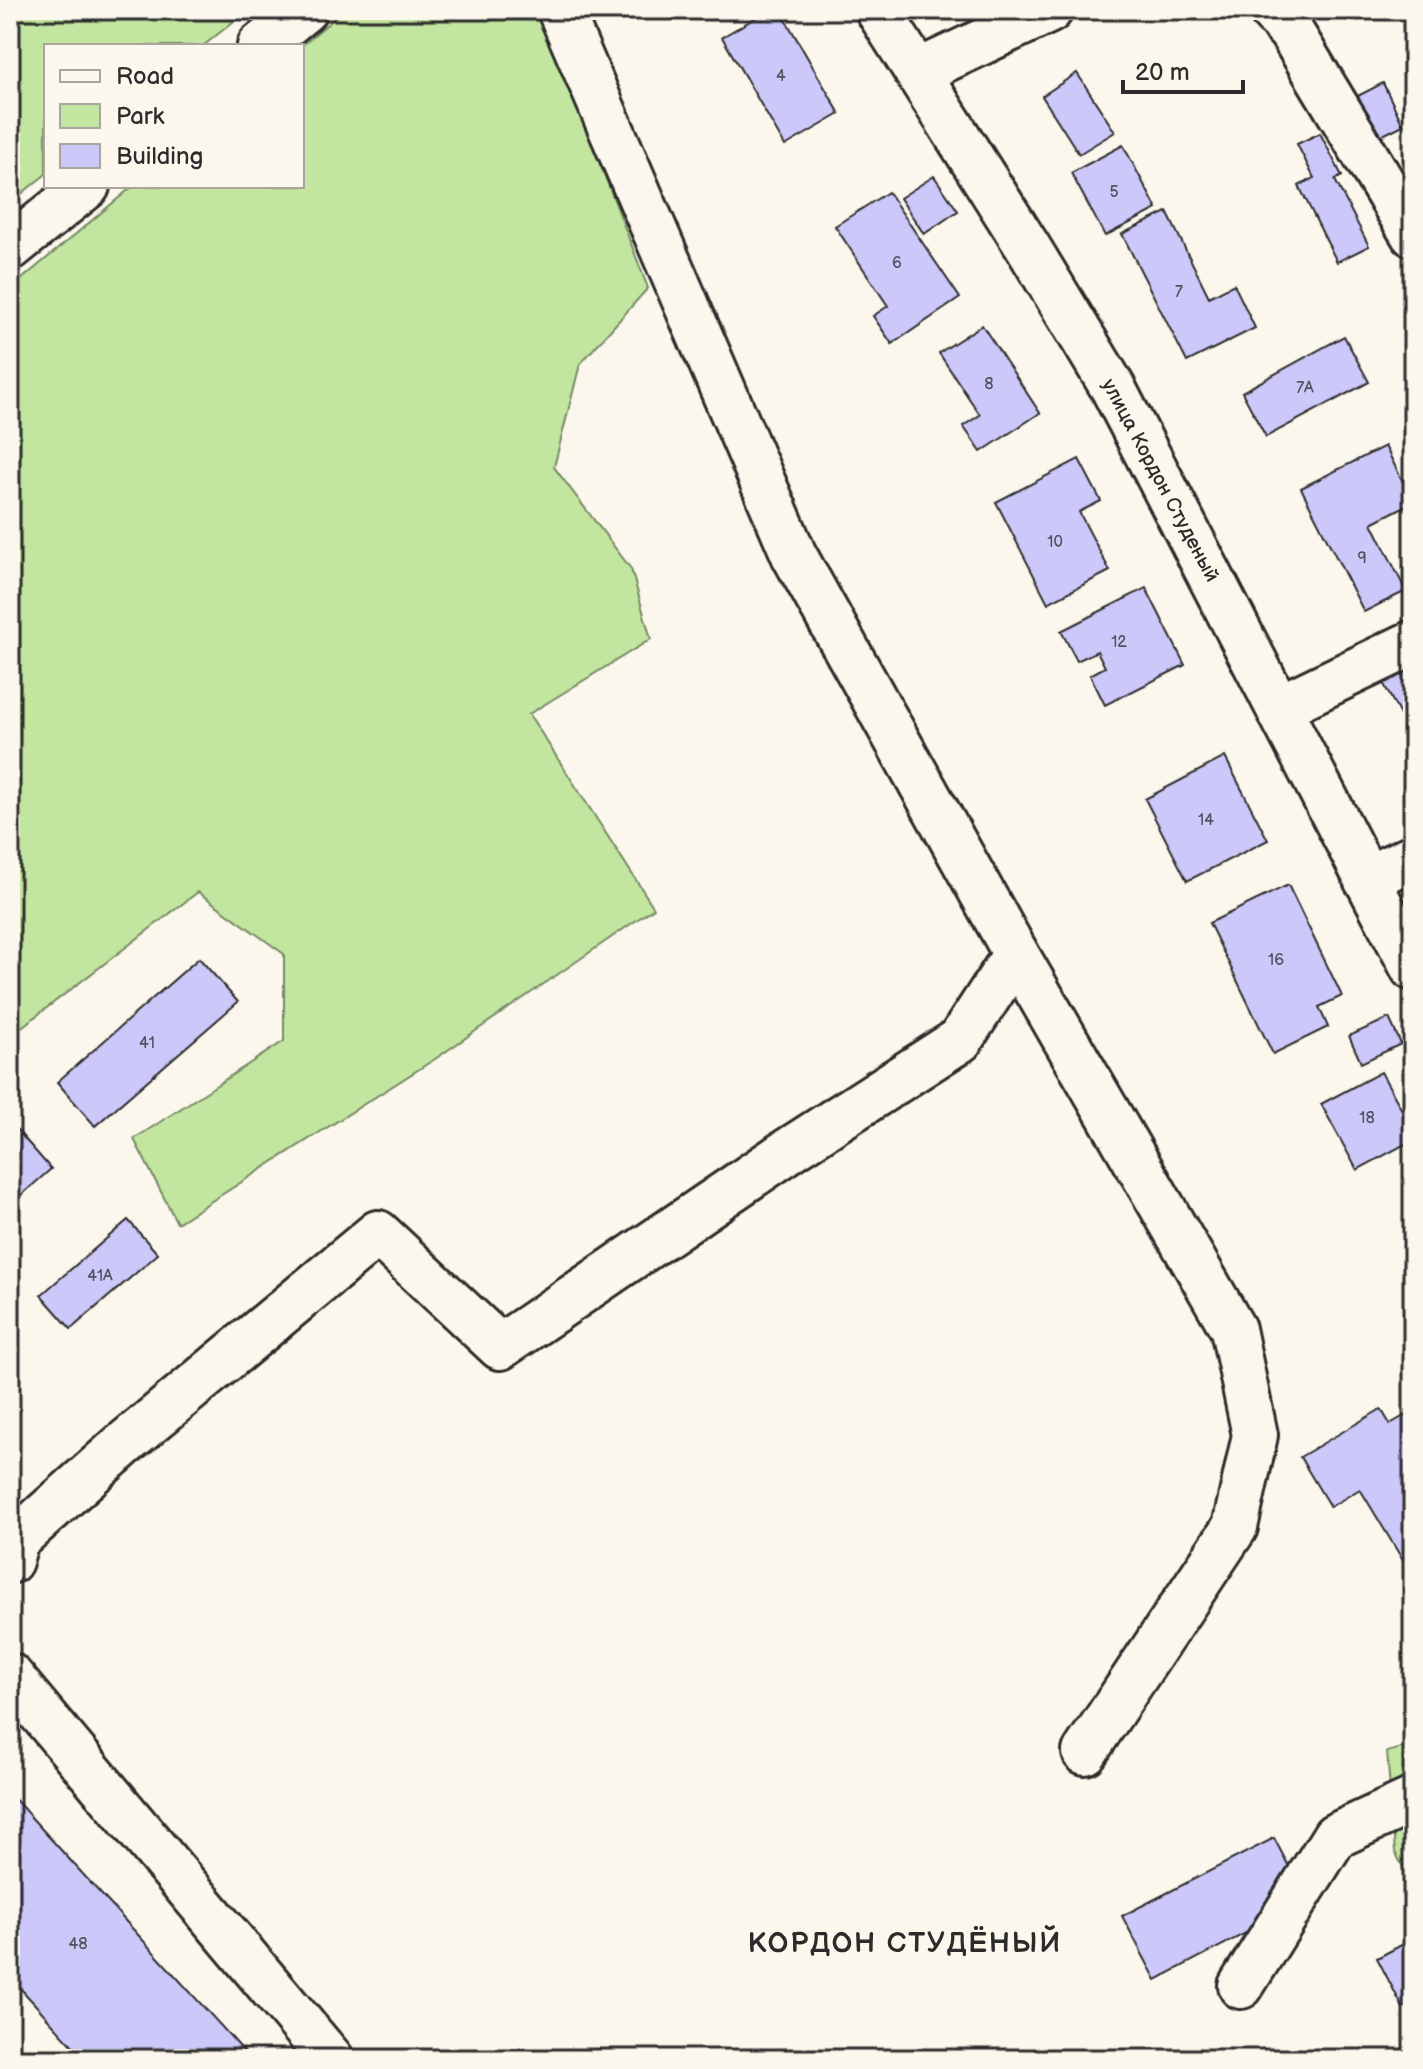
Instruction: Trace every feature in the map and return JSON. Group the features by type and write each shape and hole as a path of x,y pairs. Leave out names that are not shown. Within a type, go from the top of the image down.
{"street":[{"path":"262,44 304,10"},
{"path":"560,10 794,555 1016,954 1233,1329 1255,1435 1235,1527 1085,1752"},
{"name":"улица Кордон Студеный","path":"878,10 1113,388 1413,968"},
{"path":"918,72 1050,10"},
{"path":"1271,10 1291,32 1413,234"},
{"path":"10,248 85,188"},
{"path":"1280,707 1413,643"},
{"path":"1366,879 1413,857"},
{"path":"10,1561 16,1540 124,1444 378,1233 500,1347 791,1149 960,1040 1016,954"},
{"path":"10,1676 331,2059"},
{"path":"1241,1986 1335,1836 1413,1800"}],"green space":[{"path":"10,10 248,10 206,44 44,44 44,176 10,203"},
{"path":"344,10 548,10 581,114 648,288 580,364 554,467 631,569 651,639 529,714 654,908 435,1059 177,1223 134,1139 284,1041 284,954 198,892 10,1036 10,289 131,188 304,188 303,44"},
{"path":"1413,1745 1413,1886 1395,1852 1387,1752"}],"building":[{"path":"769,10 780,10 840,114 785,146 722,37"},
{"path":"1077,73 1115,132 1079,154 1042,96"},
{"path":"1383,83 1403,125 1369,142 1348,101"},
{"path":"1320,133 1342,176 1335,180 1369,246 1337,262 1299,186 1314,178 1297,144"},
{"path":"1123,145 1157,209 1105,236 1071,173"},
{"path":"934,176 958,211 924,234 900,198"},
{"path":"888,192 960,298 892,344 873,316 888,306 835,226"},
{"path":"1167,212 1209,297 1234,284 1255,328 1187,362 1122,234"},
{"path":"982,325 1040,413 981,452 963,426 980,415 939,353"},
{"path":"1344,336 1369,382 1266,437 1242,392"},
{"path":"1385,446 1413,502 1372,523 1406,591 1364,612 1301,488"},
{"path":"1079,459 1101,501 1079,512 1110,571 1048,603 996,502"},
{"path":"1146,588 1185,665 1105,705 1090,675 1105,667 1097,651 1077,661 1061,631"},
{"path":"1413,655 1413,740 1378,673"},
{"path":"1225,757 1268,840 1187,881 1145,799"},
{"path":"1288,885 1342,996 1319,1007 1328,1027 1273,1054 1209,923"},
{"path":"199,958 238,1002 95,1126 57,1082"},
{"path":"1389,1018 1401,1044 1361,1063 1349,1036"},
{"path":"1381,1072 1413,1130 1413,1140 1357,1170 1321,1104"},
{"path":"10,1122 51,1169 10,1205"},
{"path":"128,1220 158,1254 71,1329 41,1295"},
{"path":"1381,1409 1390,1424 1413,1411 1413,1577 1360,1489 1330,1507 1300,1457"},
{"path":"10,1794 251,2059 85,2059 10,1977"},
{"path":"1274,1838 1307,1901 1156,1980 1122,1916"},
{"path":"1413,1939 1413,2003 1403,2008 1377,1958"}],"district":[{"name":"КОРДОН СТУДЁНЫЙ","path":"905,1942"}]}
